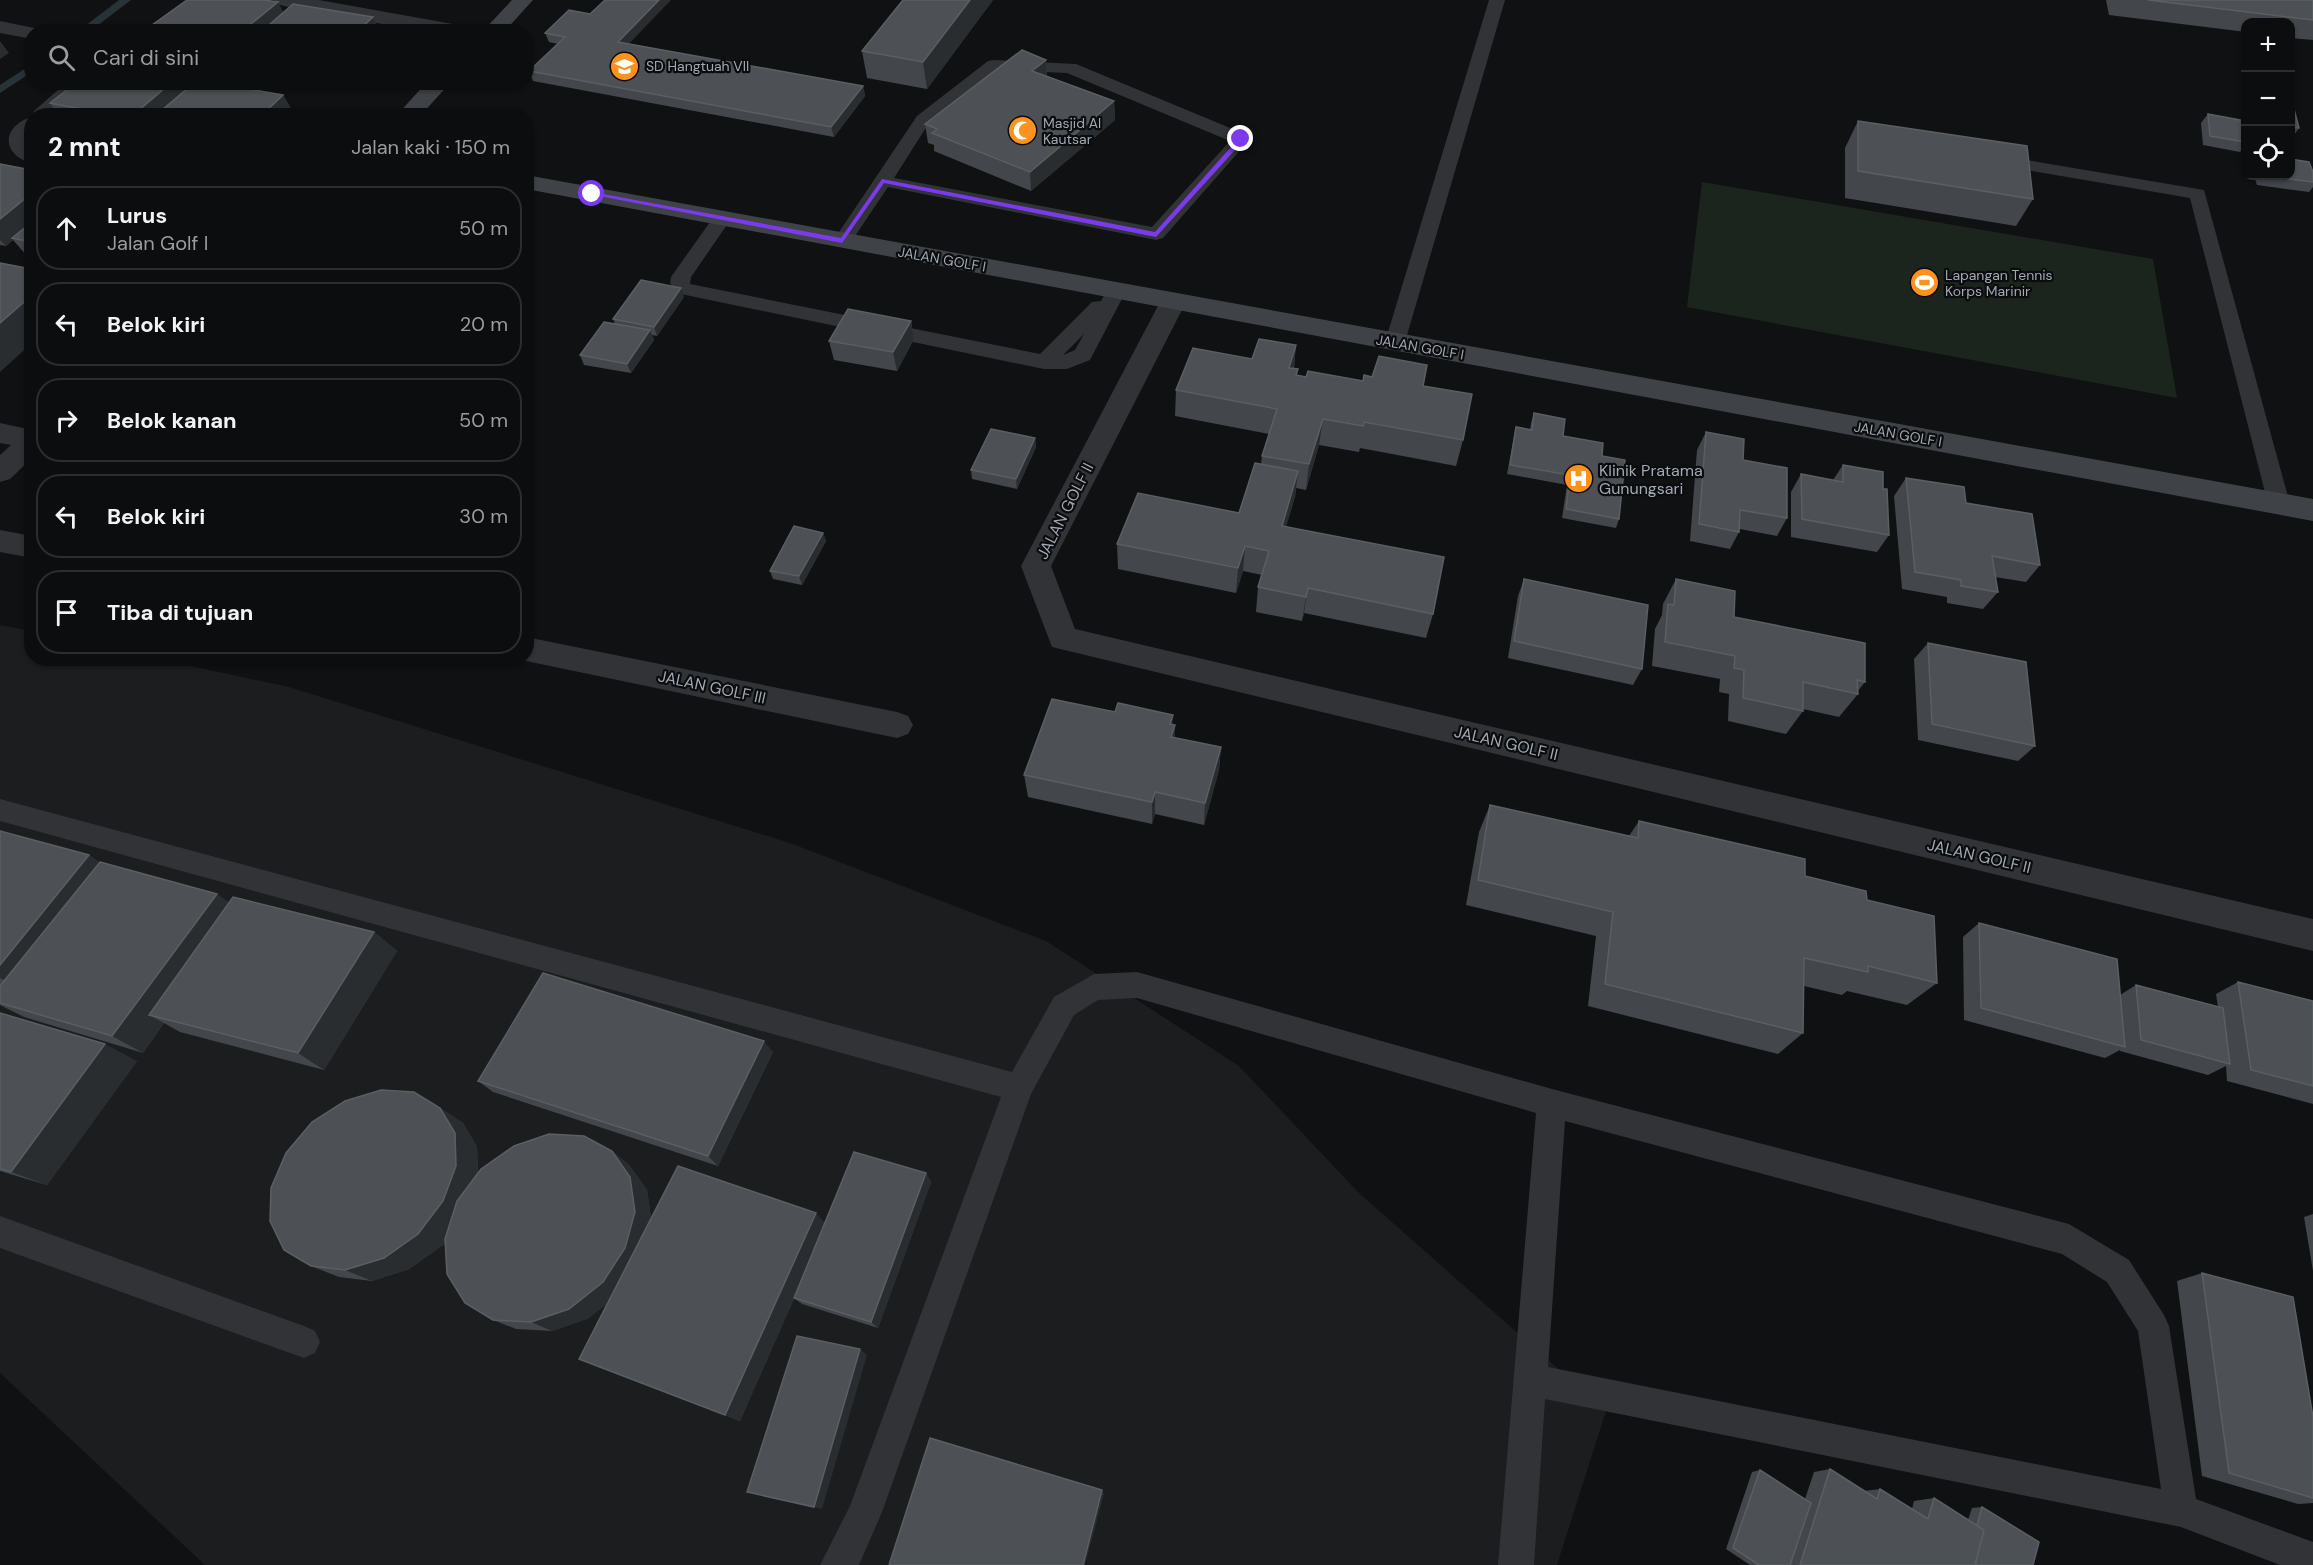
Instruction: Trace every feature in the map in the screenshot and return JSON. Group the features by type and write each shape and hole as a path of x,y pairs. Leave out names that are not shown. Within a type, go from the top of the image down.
{"main road":[{"path":"500,24 523,0"},
{"path":"415,108 432,90"},
{"name":"JALAN GOLF I","path":"534,184 2313,510"}],"street":[{"path":"285,0 419,24"},
{"path":"0,27 24,32"},
{"path":"51,108 71,90"},
{"path":"24,131 21,133 20,149 24,151"},
{"name":"JALAN GOLF II","path":"1173,302 1036,566 1064,638 2313,935"},
{"path":"0,433 24,438"},
{"path":"0,472 24,448"},
{"path":"0,541 24,546"},
{"name":"JALAN GOLF III","path":"534,651 897,725"}],"lane":[{"path":"1395,342 1497,0"},
{"path":"842,241 882,181 923,120 994,65 1070,68 1241,139 1156,234 882,181"},
{"path":"1978,157 2198,194 2279,504"},
{"path":"722,219 681,278 680,283 683,289 1044,362 1116,291"},
{"path":"0,810 142,860 1019,1088"},
{"path":"838,1565 844,1559 865,1512 1019,1088 1064,1006 1094,987 1137,985 1552,1103 2069,1240 2118,1271 2153,1326 2181,1510"},
{"path":"1516,1565 1552,1103"},
{"path":"0,1232 304,1342"},
{"path":"1531,1380 2181,1510 2313,1560"}],"shaded area":[{"name":"Lapangan Tennis Korps Marinir","path":"1702,182 2153,259 2177,398 1687,307"},
{"path":"0,625 24,630 24,666 191,666 289,687 790,843 1046,941 1239,1066 1359,1193 1606,1411 1557,1565 205,1565 0,1373"}],"building":[{"path":"187,0 278,2 251,24 154,24"},
{"name":"SD Hangtuah VII","path":"605,0 659,0 618,42 863,86 831,127 534,72 534,66 565,37 545,33 569,10 590,14"},
{"path":"903,0 970,0 923,62 862,51"},
{"path":"2148,0 2313,0 2313,20"},
{"path":"293,4 373,17 366,24 270,24"},
{"name":"Masjid Al Kautsar","path":"1022,50 1046,60 1032,71 1114,101 1030,172 932,133 937,129 925,124"},
{"path":"67,90 163,90 141,108 76,108 50,103"},
{"path":"186,90 254,90 283,95 269,108 164,108"},
{"path":"2295,113 2299,128 2295,128"},
{"path":"2208,114 2241,120 2241,141 2210,136"},
{"path":"1858,121 2027,146 2033,199 1858,171"},
{"path":"2295,160 2309,162 2313,172 2313,182 2295,180"},
{"path":"0,164 24,168 24,200 0,219"},
{"path":"24,228 24,240 12,238"},
{"path":"0,263 24,268 24,302 0,323"},
{"path":"641,280 681,288 654,327 613,319"},
{"path":"848,309 911,321 893,352 829,341"},
{"path":"604,322 650,330 627,364 580,355"},
{"path":"1259,339 1296,345 1289,368 1298,369 1296,375 1306,377 1308,371 1363,381 1364,375 1372,377 1379,356 1427,365 1423,386 1472,394 1463,440 1364,422 1363,426 1323,419 1309,464 1262,456 1277,409 1176,390 1193,348 1252,359"},
{"name":"Klinik Pratama Gunungsari","path":"1534,413 1565,419 1563,436 1603,443 1602,456 1625,460 1619,519 1566,509 1570,475 1510,465 1516,427 1532,430"},
{"path":"991,429 1035,438 1016,479 971,470"},
{"path":"1706,432 1744,439 1743,460 1787,468 1787,518 1740,510 1739,532 1699,524"},
{"path":"1255,463 1298,471 1282,526 1444,557 1433,614 1308,588 1306,597 1258,587 1269,551 1245,546 1238,568 1117,544 1138,493 1239,513"},
{"path":"1843,465 1883,472 1883,489 1887,489 1889,535 1802,519 1801,474 1843,482"},
{"path":"1906,478 1964,487 1966,503 2032,514 2040,565 1992,556 1998,592 1961,586 1961,580 1915,572"},
{"path":"794,526 823,533 799,576 770,571"},
{"path":"1524,579 1648,605 1642,669 1514,641"},
{"path":"1676,579 1735,591 1734,617 1865,643 1865,682 1857,680 1858,694 1803,682 1803,711 1743,698 1744,670 1734,668 1735,656 1665,642 1668,604 1674,605"},
{"path":"1928,643 2026,662 2035,746 1932,724"},
{"path":"1052,699 1115,712 1118,703 1173,715 1170,724 1175,725 1171,737 1221,747 1205,803 1155,792 1152,802 1024,775"},
{"path":"1490,805 1638,838 1639,821 1805,859 1805,876 1866,891 1867,900 1934,916 1937,983 1868,966 1868,972 1804,958 1803,1033 1605,984 1613,912 1478,880"},
{"path":"0,831 89,855 0,965"},
{"path":"100,862 217,894 112,1036 0,1003 0,986"},
{"path":"233,897 374,932 298,1053 149,1015"},
{"path":"1979,923 2117,959 2125,1047 1981,1008"},
{"path":"543,973 764,1041 708,1156 478,1081"},
{"path":"2238,982 2313,1001 2313,1086 2251,1070"},
{"path":"2136,985 2223,1008 2230,1064 2141,1040"},
{"path":"0,1013 105,1044 11,1172 0,1169"},
{"path":"381,1090 414,1092 440,1108 455,1133 456,1166 443,1201 418,1234 384,1258 345,1270 311,1266 284,1250 270,1221 271,1188 286,1153 312,1122 345,1101"},
{"path":"549,1134 584,1136 612,1151 630,1177 635,1212 625,1248 603,1282 569,1309 531,1322 493,1320 465,1303 447,1274 445,1239 457,1201 481,1169 514,1146"},
{"path":"854,1152 926,1173 871,1322 794,1298"},
{"path":"678,1166 816,1213 725,1415 579,1359"},
{"path":"2202,1273 2293,1297 2313,1417 2313,1498 2229,1473"},
{"path":"797,1336 860,1349 814,1507 747,1492"},
{"path":"930,1438 1102,1490 1083,1565 889,1565"},
{"path":"1830,1469 1877,1499 1880,1489 1928,1519 1934,1498 1984,1530 1975,1565 1800,1565"},
{"path":"1760,1470 1811,1503 1790,1565 1759,1565 1733,1548"},
{"path":"1982,1507 2039,1542 2033,1565 1975,1565 1984,1530 1977,1526"}],"waterway":[{"path":"93,24 126,0"},
{"path":"0,90 24,73"}],"place":[{"name":"SD Hangtuah VII","path":"625,66"},
{"name":"Masjid Al Kautsar","path":"1022,131"},
{"name":"Lapangan Tennis Korps Marinir","path":"1924,283"},
{"name":"Klinik Pratama Gunungsari","path":"1578,479"}],"route":[{"path":"592,194 842,241 882,181 1156,234 1241,139"}]}
